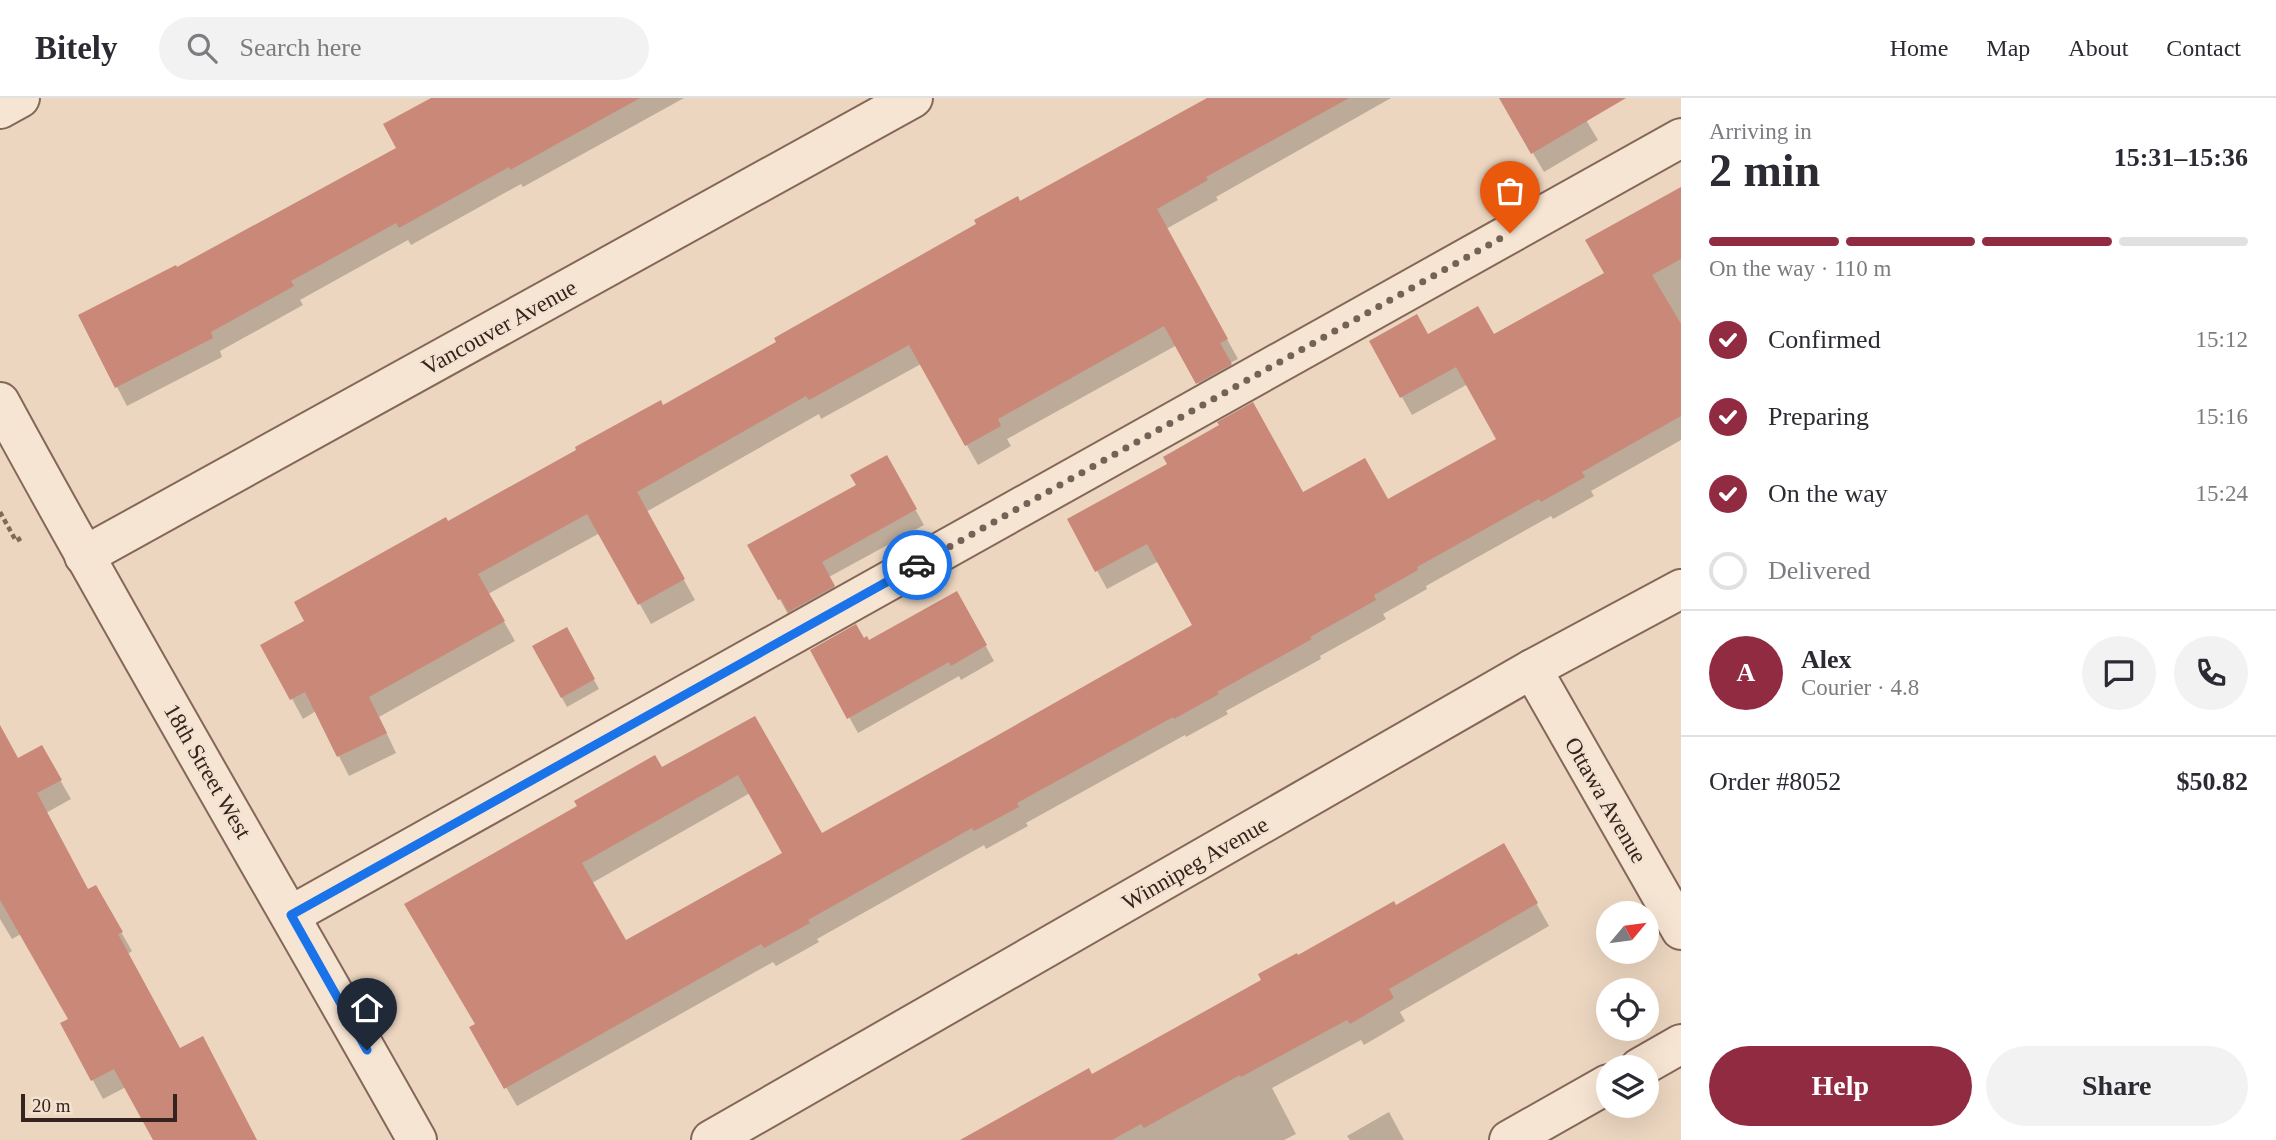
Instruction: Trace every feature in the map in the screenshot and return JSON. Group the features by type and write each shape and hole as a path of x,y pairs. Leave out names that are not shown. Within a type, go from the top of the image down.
{"street":[{"path":"0,109 20,98"},
{"name":"Vancouver Avenue","path":"84,556 913,98"},
{"path":"291,915 1681,138"},
{"name":"18th Street West","path":"0,402 84,556 417,1140"},
{"name":"Winnipeg Avenue","path":"711,1140 1532,669 1681,589"},
{"name":"Ottawa Avenue","path":"1532,669 1681,930"},
{"path":"1659,1057 1681,1044"},
{"path":"1508,1140 1596,1091"}],"path":[{"path":"0,512 16,541"}],"building":[{"path":"431,98 640,98 510,170 509,167 399,228 396,223 291,281 294,286 211,332 213,338 115,388 78,315 176,265 177,267 396,148 383,124"},
{"path":"1207,98 1349,98 1206,177 1208,180 1157,209 1228,339 1220,343 1232,364 1196,384 1164,326 998,419 1001,426 965,446 909,345 809,400 806,396 637,492 685,579 638,605 587,514 478,574 505,621 369,697 387,733 337,757 305,692 290,700 260,645 304,621 294,602 446,517 448,521 661,400 663,405 776,342 774,338 976,224 974,220 1018,196 1020,201"},
{"path":"1499,98 1626,98 1531,154"},
{"path":"1681,187 1681,259 1652,275 1681,324 1681,416 1582,472 1585,477 1541,502 1539,499 1417,567 1418,570 1374,595 1376,600 1217,692 1219,694 1017,803 1019,807 974,831 972,828 808,920 810,923 764,948 761,944 504,1089 469,1027 475,1024 404,904 577,806 574,801 655,755 662,767 755,716 822,833 991,739 1192,625 1147,544 1095,572 1067,519 1167,464 1163,457 1253,402 1303,492 1365,458 1388,499 1496,439 1456,367 1400,398 1369,341 1417,314 1428,334 1478,306 1494,334 1604,273 1585,240","holes":["738,775 782,853 626,940 582,863"]},
{"path":"887,455 917,509 822,562 835,586 788,612 781,599 778,600 747,545 856,485 850,475"},
{"path":"957,591 987,645 951,666 949,662 847,719 810,650 856,624 864,638 867,636 869,640"},
{"path":"567,627 595,679 561,698 532,646"},
{"path":"0,725 18,758 42,745 62,780 37,793 88,889 96,885 123,932 118,934 180,1048 203,1036 257,1140 153,1140 114,1069 91,1081 60,1023 68,1019 0,900"},
{"path":"1504,843 1538,903 1389,989 1394,998 1350,1024 1347,1020 1144,1128 1141,1124 1112,1140 960,1140 1089,1068 1092,1074 1261,980 1258,974 1297,953 1298,955 1394,901 1396,905"}],"way so far":[{"path":"917,565 1510,233"}],"route":[{"path":"367,1050 291,915 917,565"}]}
